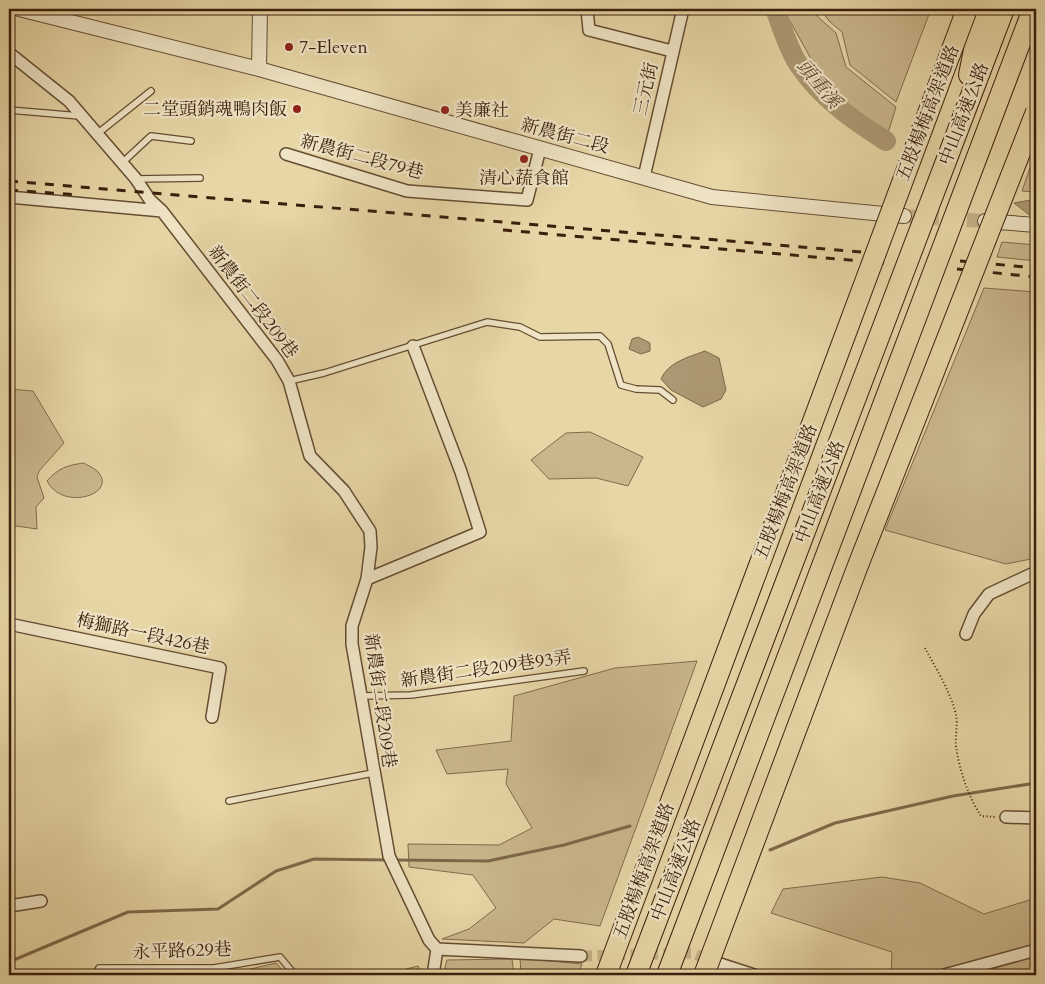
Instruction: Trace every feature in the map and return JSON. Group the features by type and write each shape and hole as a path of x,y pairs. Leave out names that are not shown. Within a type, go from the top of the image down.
{"highway":[{"name":"五股楊梅高架道路","path":"606,975 967,9"},
{"path":"959,126 982,9"},
{"name":"中山高速公路","path":"636,975 1004,9"},
{"name":"中山高速公路","path":"667,975 1033,9"},
{"path":"1009,76 1036,22"},
{"path":"704,975 857,568 1036,112"}],"street":[{"name":"新農街二段","path":"19,9 259,69 712,197 904,216"},
{"path":"259,69 260,9"},
{"path":"587,9 589,30 672,51"},
{"name":"三元街","path":"644,177 683,9"},
{"name":"新農街二段209巷","path":"9,53 51,86 82,116 136,179 150,200 162,211 258,332 278,360 289,381 310,456 344,491 370,531 371,547 367,579 352,626 352,644 373,774 391,861 429,940 437,950"},
{"name":"新農街二段79巷","path":"286,154 407,191 527,200 540,149"},
{"path":"9,197 162,211"},
{"path":"984,221 1036,225"},
{"path":"367,579 480,532 461,472 413,346"},
{"path":"966,634 974,614 989,594 1036,572"},
{"name":"梅獅路一段426巷","path":"9,624 220,668 212,717"},
{"path":"1006,817 1036,818"},
{"path":"9,906 41,901"},
{"path":"433,975 437,950 581,956"},
{"path":"944,975 1036,950"},
{"path":"720,964 754,975"}],"lane":[{"path":"97,134 151,91"},
{"path":"9,110 82,116"},
{"path":"122,162 151,136 191,141"},
{"path":"136,179 200,178"},
{"path":"289,381 324,373 487,322 520,327 540,337 600,336 608,344 621,385 636,389 660,390 673,400"},
{"name":"新農街二段209巷93弄","path":"361,696 411,695 584,671"},
{"path":"229,801 373,774"},
{"name":"永平路629巷","path":"95,975 99,968 214,968 280,957 295,975"}],"path":[{"path":"925,648 947,690 956,716 956,746 971,799 981,816 1006,817"}],"shaded area":[{"path":"794,9 821,9 816,15 836,33 846,67 896,107 888,133 843,103 819,73 787,16"},
{"path":"829,9 931,9 896,102 850,65 842,32 824,14"},
{"path":"1036,151 1036,192 1022,191"},
{"path":"1036,199 1036,217 1032,217 1014,203"},
{"path":"1002,242 1036,245 1036,261 997,257"},
{"path":"984,288 1036,292 1036,558 1006,564 885,530"},
{"path":"638,337 650,343 650,351 641,354 629,349 632,339"},
{"path":"705,351 719,358 726,390 721,399 703,407 671,390 661,379 664,373 674,364"},
{"path":"9,389 33,391 64,443 39,471 37,477 44,498 36,507 37,529 9,525"},
{"path":"590,432 643,457 628,486 596,478 549,479 531,460 566,433"},
{"path":"84,463 97,471 102,480 101,487 95,493 75,498 65,496 55,490 47,481 64,468"},
{"path":"697,661 600,926 554,919 524,943 442,939 469,929 496,908 473,875 409,867 408,844 499,845 532,828 506,784 508,769 447,774 436,750 511,741 514,696 615,668"},
{"path":"882,877 920,883 984,914 1036,898 1036,975 891,975 892,952 771,913 783,889"},
{"path":"520,958 582,964 578,975 521,975"},
{"path":"512,959 514,975 443,975 447,960"},
{"path":"276,963 287,975 225,975"},
{"path":"418,966 423,975 383,975"}],"waterway":[{"name":"頭重溪","path":"775,9 792,52 808,77 839,108 886,141"},
{"path":"770,850 835,823 953,796 1036,783"},
{"path":"394,860 488,861 564,845 630,826"},
{"path":"9,962 128,912 218,909 276,871 314,859 387,860"}],"tunnel":[{"path":"904,216 984,221"},
{"path":"581,956 692,953 713,961"}],"railway":[{"path":"9,181 886,254"},
{"path":"9,190 79,195"},
{"path":"503,230 884,263"},
{"path":"960,261 1036,268"},
{"path":"957,269 1036,277"}],"place":[{"name":"7-Eleven","path":"289,47"},
{"name":"二堂頭銷魂鴨肉飯","path":"297,109"},
{"name":"美廉社","path":"445,110"},
{"name":"清心蔬食館","path":"524,159"}]}
